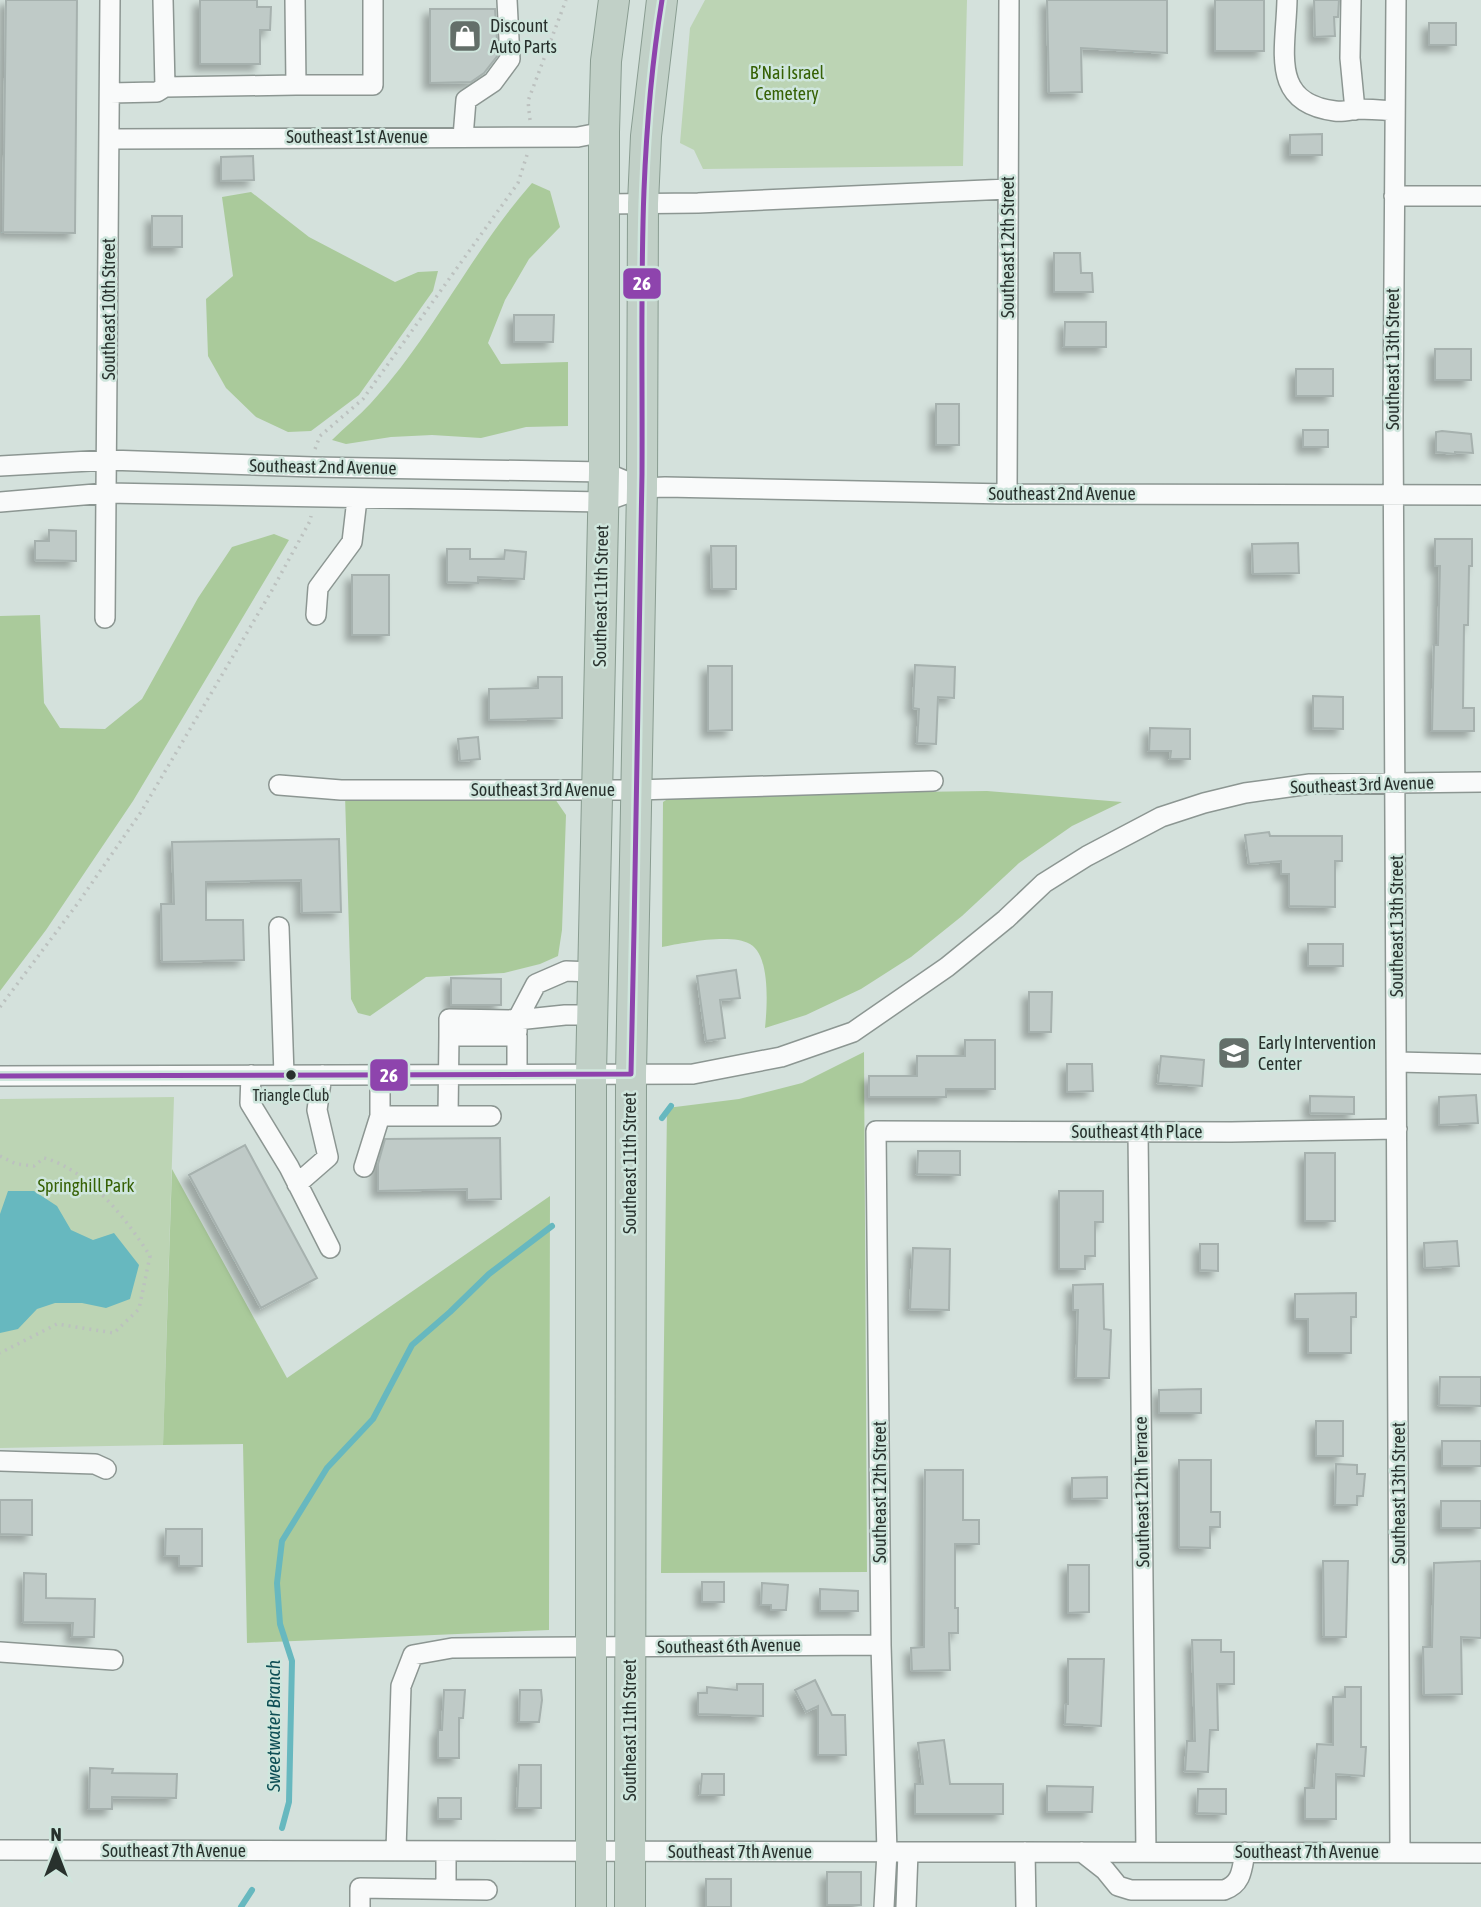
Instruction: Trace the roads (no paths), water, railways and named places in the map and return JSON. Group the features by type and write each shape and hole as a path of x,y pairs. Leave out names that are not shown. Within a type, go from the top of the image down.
{"highway":[{"path":"596,0 606,61"},
{"name":"Southeast 11th Street","path":"591,1907 591,1074 604,472 604,132 606,61 614,0"},
{"name":"Southeast 11th Street","path":"630,1907 631,1074 642,488 643,204 646,136 662,0"}],"street":[{"name":"Southeast 10th Street","path":"105,618 110,0"},
{"path":"163,0 165,87"},
{"path":"296,0 296,85"},
{"path":"110,93 157,92 165,87 373,85 373,0"},
{"path":"463,136 466,100 492,82 510,60 507,0"},
{"name":"Southeast 12th Street","path":"1007,494 1009,0"},
{"path":"1287,0 1285,70 1289,86 1301,101 1336,111 1395,111"},
{"path":"1351,0 1350,58 1355,110"},
{"name":"Southeast 13th Street","path":"1396,0 1394,496 1400,1853"},
{"name":"Southeast 1st Avenue","path":"110,139 578,136 604,132"},
{"path":"604,204 1008,188"},
{"path":"1394,196 1481,196"},
{"name":"Southeast 2nd Avenue","path":"0,466 108,460 327,468 604,472 642,488"},
{"name":"Southeast 2nd Avenue","path":"0,502 107,494 603,502 642,488 1007,494 1481,495"},
{"path":"316,615 318,588 352,542 357,499"},
{"name":"Southeast 3rd Avenue","path":"279,785 341,790 636,790 933,781"},
{"name":"Southeast 3rd Avenue","path":"0,1076 693,1074 780,1057 853,1032 923,985 1006,919 1044,883 1087,856 1160,817 1245,793 1310,784 1481,782"},
{"path":"279,927 284,1075"},
{"path":"517,1074 517,1028 536,984 566,971 593,972"},
{"path":"448,1116 449,1019 517,1028 565,1015 593,1015"},
{"path":"1397,1062 1481,1064"},
{"path":"364,1167 380,1116 380,1074"},
{"path":"251,1075 250,1103 330,1248"},
{"path":"297,1184 328,1157 317,1110 322,1075"},
{"path":"380,1116 491,1116"},
{"name":"Southeast 4th Place","path":"876,1131 1398,1129"},
{"name":"Southeast 12th Street","path":"876,1131 881,1645 887,1852 884,1907"},
{"name":"Southeast 12th Terrace","path":"1138,1132 1146,1852"},
{"path":"0,1461 94,1464 106,1469"},
{"name":"Southeast 6th Avenue","path":"396,1851 401,1686 413,1656 452,1648 881,1645"},
{"path":"0,1652 113,1660"},
{"name":"Southeast 7th Avenue","path":"0,1850 1481,1853"},
{"path":"446,1851 446,1889"},
{"path":"906,1907 908,1852"},
{"path":"1025,1852 1026,1907"},
{"path":"1082,1852 1105,1870 1118,1885 1131,1890 1224,1890 1232,1887 1242,1874 1245,1852"},
{"path":"360,1907 360,1888 487,1890"}],"water":[{"path":"8,1191 34,1191 57,1206 71,1230 93,1240 114,1233 139,1265 130,1299 106,1308 82,1303 55,1303 37,1309 18,1329 0,1333 0,1214"}],"waterway":[{"name":"Sweetwater Branch","path":"662,1118 671,1106"},
{"name":"Sweetwater Branch","path":"282,1828 289,1802 292,1661 280,1624 277,1583 282,1541 327,1468 373,1419 412,1345 489,1274 552,1226"},
{"name":"Sweetwater Branch","path":"241,1907 252,1890"}],"place":[{"name":"Discount Auto Parts","path":"465,36"},
{"name":"Early Intervention Center","path":"1234,1053"},
{"name":"Triangle Club","path":"291,1075"}],"park label":[{"name":"B’Nai Israel Cemetery","path":"787,83"},
{"name":"Springhill Park","path":"86,1186"}]}
